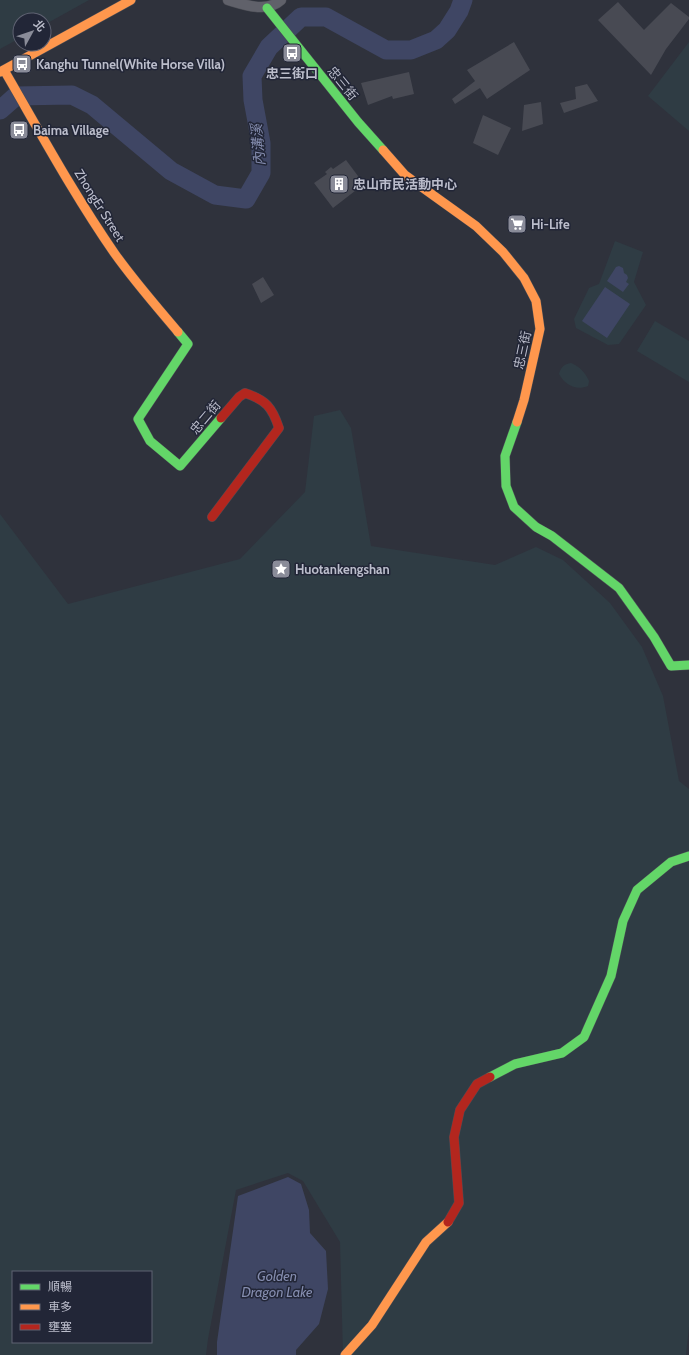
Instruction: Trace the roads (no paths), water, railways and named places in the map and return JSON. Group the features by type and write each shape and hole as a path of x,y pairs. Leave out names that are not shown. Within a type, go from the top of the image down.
{"street":[{"path":"2,71 131,0"},
{"path":"228,0 241,4 267,8 276,5 281,0"},
{"name":"忠三街","path":"267,8 358,122 405,175 476,226 503,252 524,278 536,301 540,329 524,400 505,456 506,486 514,507 536,527 552,536 619,588 654,638 671,666 689,665"},
{"name":"ZhongEr Street","path":"2,71 12,82 28,112 107,243 147,295 188,344 138,419 150,441 180,466 239,397 245,393 265,401 274,411 279,428 212,517"},
{"path":"345,1355 372,1325 426,1242 450,1220 459,1203 454,1137 460,1110 477,1084 515,1064 562,1053 584,1037 611,976 623,922 637,890 670,862 689,856"}],"water":[{"path":"619,266 623,268 624,273 627,275 628,278 626,282 629,284 623,292 607,281 616,267"},
{"path":"605,287 630,304 607,338 582,321"},
{"name":"Golden Dragon Lake","path":"288,1177 301,1184 309,1210 310,1233 326,1251 328,1289 319,1324 296,1350 296,1355 217,1355 217,1342 238,1196"}],"waterway":[{"name":"內溝溪","path":"0,110 16,96 72,95 92,105 171,171 215,195 246,199 261,173 261,143 253,100 252,76 269,47 301,17 326,17 386,50 411,50 436,40 447,30 459,11 463,0"}],"place":[{"name":"忠三街口","path":"292,53"},
{"name":"Kanghu Tunnel(White Horse Villa)","path":"22,64"},
{"name":"Baima Village","path":"19,130"},
{"name":"忠山市民活動中心","path":"339,184"},
{"name":"Hi-Life","path":"517,224"},
{"name":"Huotankengshan","path":"281,569"}]}
